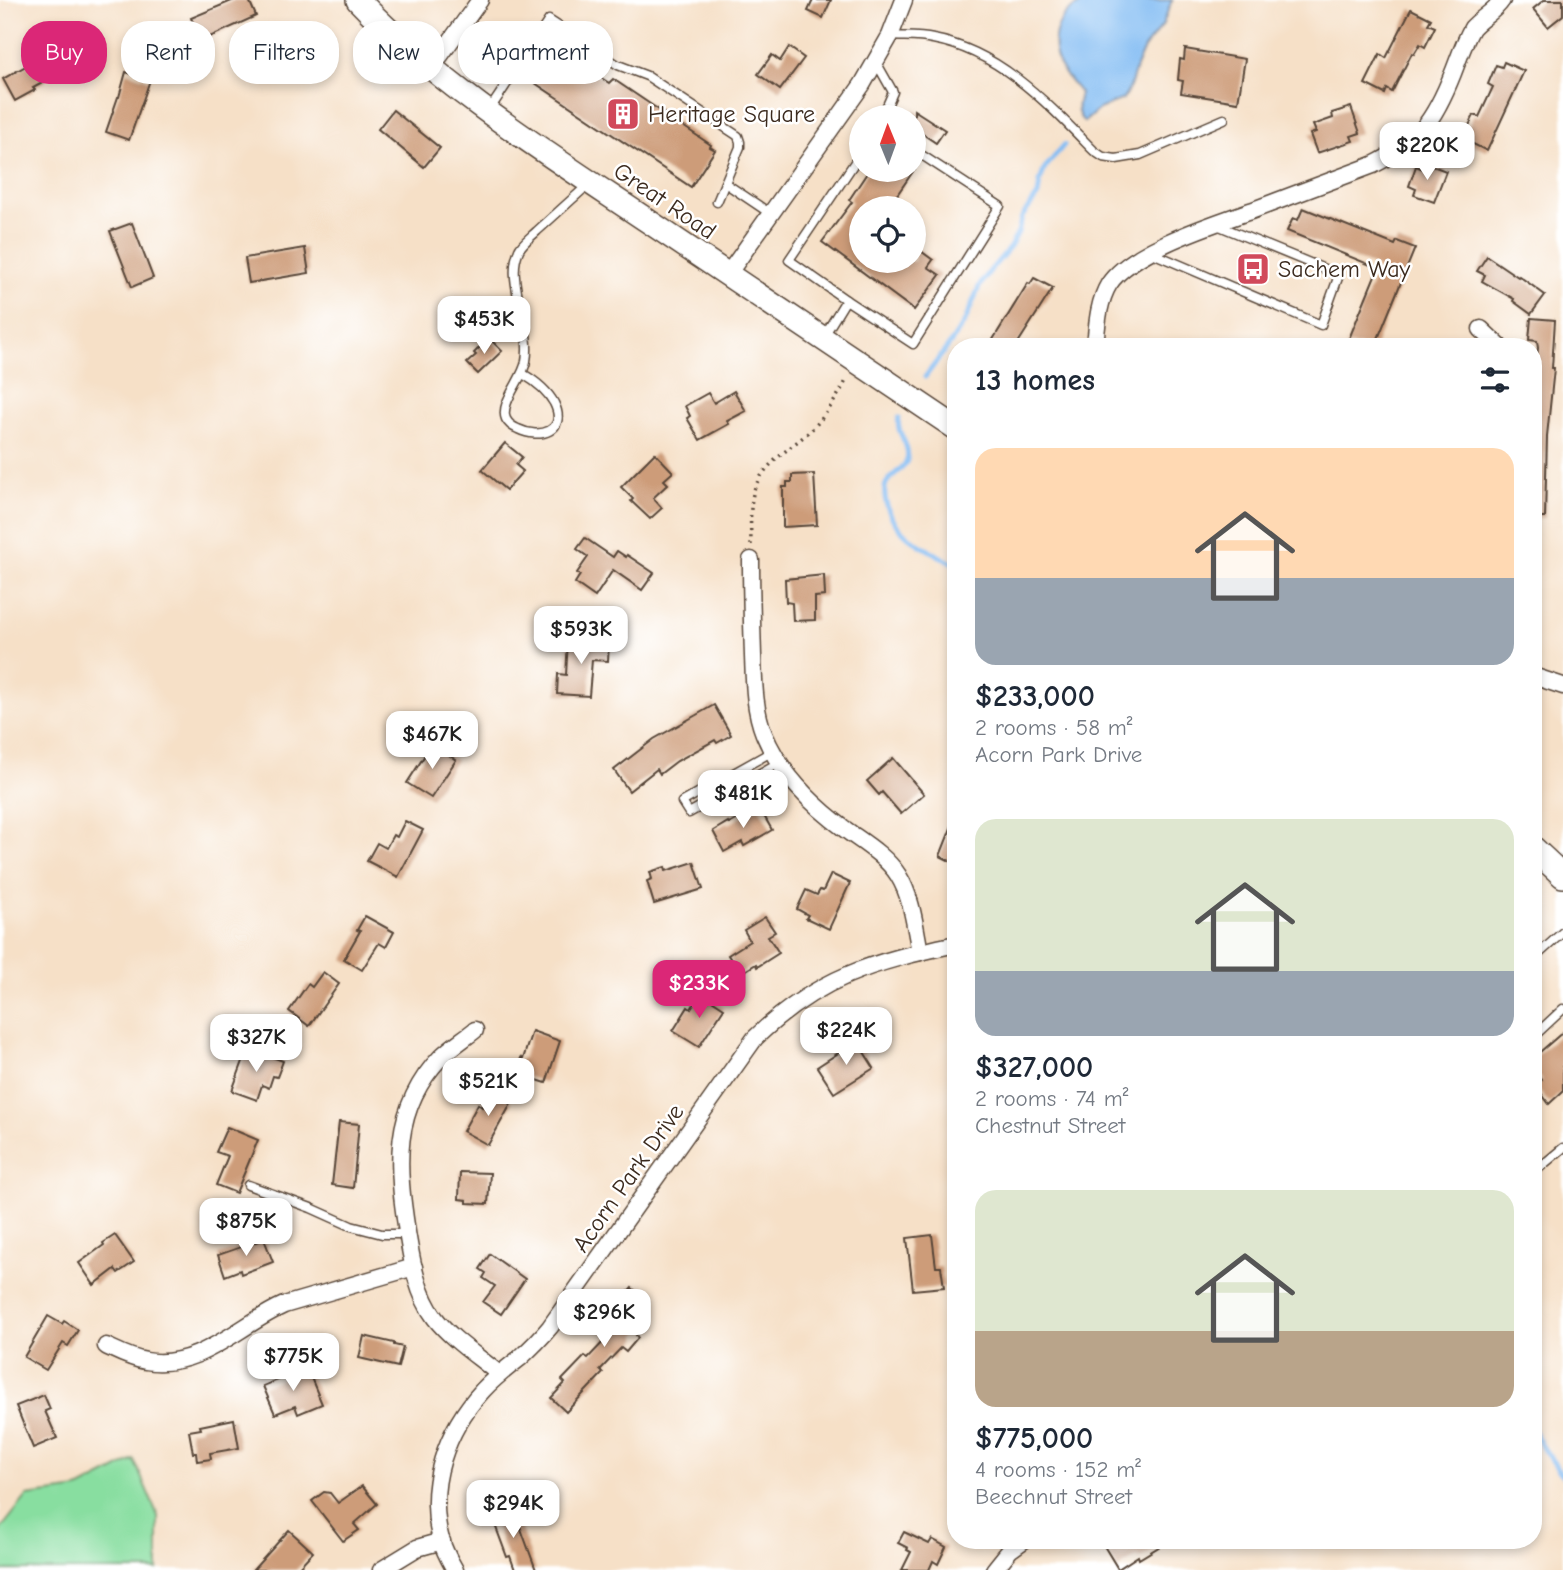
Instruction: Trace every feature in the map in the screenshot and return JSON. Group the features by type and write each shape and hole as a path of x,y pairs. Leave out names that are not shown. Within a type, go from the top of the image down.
{"main road":[{"name":"Great Road","path":"358,0 380,21"},
{"name":"Great Road","path":"444,77 591,183 947,422"},
{"path":"1542,856 1563,876"}],"street":[{"path":"444,51 480,0"},
{"path":"728,274 876,62 904,0"},
{"path":"1096,338 1102,301 1108,285 1119,272 1150,252 1215,224 1373,165 1408,145 1421,132 1442,99 1472,28 1495,10 1502,0"},
{"path":"1481,329 1492,338"},
{"path":"751,560 756,703 764,735 801,792 832,820 877,853 898,875 905,888 920,952"},
{"path":"1542,679 1563,686"},
{"name":"Acorn Park Drive","path":"455,1570 442,1541 437,1493 442,1459 458,1424 483,1390 550,1327 755,1038 802,999 835,980 864,968 947,946"},
{"path":"475,1030 442,1056 418,1090 404,1124 400,1184 414,1268 426,1304 448,1332 499,1374"},
{"path":"106,1346 132,1358 173,1362 217,1345 269,1311 284,1305 414,1268"},
{"path":"381,1570 417,1548 442,1541"},
{"path":"994,1570 1011,1549"}],"lane":[{"path":"489,112 549,20 618,65 647,76 734,132 740,147 717,202"},
{"path":"890,36 932,38 950,43 1003,68 1042,99 1103,157 1116,159 1140,155 1224,119"},
{"path":"876,62 893,92 887,105"},
{"path":"849,171 789,260 914,344 1000,206 926,158"},
{"path":"523,374 546,392 555,405 557,419 554,427 543,434 525,432 510,425 505,418 504,410 523,374 527,359 527,344 514,274 518,252 520,247 591,183"},
{"path":"725,183 771,214"},
{"path":"1150,252 1321,325 1339,275 1215,224"},
{"path":"822,338 846,300"},
{"path":"776,757 689,813 682,802 776,757"},
{"path":"1542,951 1563,932"},
{"path":"1542,1029 1563,1009"},
{"path":"1542,1166 1562,1150"},
{"path":"248,1185 351,1226 382,1234 408,1234"}],"path":[{"path":"751,560 750,510 757,482 774,460 813,427 835,400 856,361"}],"green space":[{"path":"134,1460 158,1516 158,1570 0,1570 0,1530 27,1496 78,1489"}],"water":[{"path":"1090,0 1172,0 1162,26 1144,48 1123,99 1099,109 1084,122 1078,109 1080,93 1060,66 1055,42 1058,26 1067,12"}],"building":[{"path":"234,0 249,0 256,16 245,21 229,21 229,28 215,35 215,21 192,21 191,18"},
{"path":"813,0 831,0 823,18 808,11"},
{"path":"1544,0 1563,0 1563,15 1548,27 1533,9"},
{"path":"1411,9 1431,19 1428,24 1435,27 1425,47 1420,44 1414,54 1412,53 1392,92 1387,89 1385,94 1365,84 1380,54 1386,58"},
{"path":"789,47 804,58 780,90 758,74 772,55 780,61"},
{"path":"1185,49 1245,59 1238,102 1181,93 1183,81 1178,80 1180,59 1184,60"},
{"path":"1504,62 1524,71 1487,151 1471,143 1473,138 1465,134 1474,115 1479,117 1493,87 1488,84 1496,65 1502,67"},
{"path":"21,69 21,84 40,84 15,101 3,79"},
{"name":"Heritage Square","path":"613,79 715,150 691,187 536,84 613,84"},
{"path":"123,84 149,84 129,140 106,132"},
{"path":"1351,107 1360,133 1351,136 1353,141 1317,153 1310,134 1316,132 1313,125 1333,118 1332,113"},
{"path":"393,110 440,148 424,167 378,129"},
{"path":"926,118 945,130 936,143 926,136"},
{"path":"1425,163 1446,171 1434,202 1414,195 1416,189 1409,186 1416,166 1423,169"},
{"path":"861,182 906,182 896,196 852,196"},
{"path":"849,206 849,262 822,242"},
{"path":"1303,208 1395,245 1397,241 1415,248 1378,338 1349,338 1378,268 1287,231 1293,218 1298,220"},
{"path":"132,223 153,278 132,287 110,231"},
{"path":"305,248 309,273 249,283 245,258"},
{"path":"926,255 933,260 928,267 940,275 914,310 864,273 926,273"},
{"path":"1487,256 1545,295 1531,314 1513,301 1514,299 1482,281 1485,275 1477,271"},
{"path":"1034,278 1053,288 1021,338 994,338 1028,283"},
{"path":"1531,318 1555,320 1554,368 1547,436 1545,518 1542,518 1542,338 1529,338"},
{"path":"489,338 502,351 478,374 467,363"},
{"path":"734,391 746,411 700,440 687,418 690,416 685,406 708,393 714,403"},
{"path":"505,443 522,457 516,465 523,471 506,490 482,470"},
{"path":"655,453 673,472 664,480 668,484 653,498 662,508 650,519 621,487"},
{"path":"814,474 817,525 783,527 783,487 787,487 787,482 792,482 792,475"},
{"path":"585,538 613,557 617,551 654,573 642,590 613,570 595,597 575,583 580,575 577,573 588,557 577,549"},
{"path":"824,575 825,596 815,597 815,620 793,621 792,603 786,602 785,579"},
{"path":"568,640 609,642 608,661 592,660 589,696 557,694 558,674 566,675"},
{"path":"714,705 731,735 717,743 715,740 677,761 660,774 657,769 629,791 614,770 654,739"},
{"path":"432,744 456,760 431,798 407,783"},
{"path":"893,758 924,794 901,814 882,792 879,795 867,781"},
{"path":"759,807 772,830 744,846 742,842 724,852 713,831"},
{"path":"405,821 423,830 398,877 367,861 377,843 386,848 393,835 397,837"},
{"path":"947,838 947,860 940,856"},
{"path":"694,862 703,889 654,904 647,881 652,879 650,872 665,867 666,871"},
{"path":"831,874 850,883 829,929 806,918 808,915 797,909 806,890 817,895 820,890 823,891"},
{"path":"365,916 394,932 386,947 379,943 362,970 344,959"},
{"path":"765,917 775,932 768,936 779,953 740,974 728,955 750,941 744,930"},
{"path":"323,972 339,984 309,1026 289,1011 308,984 312,987"},
{"path":"701,993 724,1008 699,1047 673,1031 688,1007 691,1009"},
{"path":"532,1031 560,1041 546,1083 516,1073"},
{"path":"1563,1032 1563,1091 1549,1104 1542,1094 1542,1050"},
{"path":"857,1041 874,1068 834,1093 817,1067"},
{"path":"248,1048 283,1061 269,1088 262,1085 257,1100 232,1091"},
{"path":"492,1090 512,1102 488,1145 463,1131 478,1104 482,1107"},
{"path":"339,1122 359,1124 353,1188 332,1185"},
{"path":"227,1127 258,1140 236,1193 216,1185 228,1156 216,1152"},
{"path":"460,1172 490,1173 488,1204 467,1203 467,1200 459,1199"},
{"path":"115,1235 134,1262 118,1273 115,1269 94,1285 79,1263"},
{"path":"932,1235 936,1267 941,1267 944,1287 913,1290 907,1238"},
{"path":"264,1239 273,1262 241,1274 240,1270 225,1276 218,1255"},
{"path":"490,1254 525,1279 501,1314 483,1302 495,1286 483,1278 486,1273 480,1269"},
{"path":"632,1288 649,1302 636,1317 645,1325 626,1352 621,1348 600,1370 603,1373 566,1412 551,1398 565,1383 562,1380 608,1337 598,1327"},
{"path":"48,1316 62,1324 64,1321 78,1330 68,1346 63,1343 46,1370 24,1357"},
{"path":"364,1336 403,1347 398,1367 359,1358"},
{"path":"307,1368 322,1404 298,1414 295,1406 275,1414 263,1386"},
{"path":"44,1395 50,1409 45,1411 57,1438 33,1448 16,1406"},
{"path":"234,1419 239,1448 210,1453 211,1459 197,1461 189,1431"},
{"path":"362,1486 377,1504 354,1524 359,1530 343,1541 312,1501 324,1492 330,1493 338,1503"},
{"path":"509,1507 514,1519 517,1518 536,1570 515,1570 510,1556 507,1557 491,1514"},
{"path":"289,1530 313,1552 296,1570 253,1570"},
{"path":"904,1532 929,1544 932,1539 946,1547 938,1564 933,1561 929,1570 902,1570 911,1552 898,1543"},
{"path":"1106,1549 1155,1549 1139,1559 1138,1556 1118,1569"}],"waterway":[{"path":"954,338 965,321 979,287 1010,247 1022,217 1038,195 1045,168 1064,145"},
{"path":"925,377 947,348"},
{"path":"899,418 899,429 908,454 903,467 886,484 884,492 887,506 898,527 906,535 947,560"},
{"path":"1542,1446 1563,1476"}],"place":[{"name":"Heritage Square","path":"623,114"},
{"name":"Sachem Way","path":"1253,269"}]}
